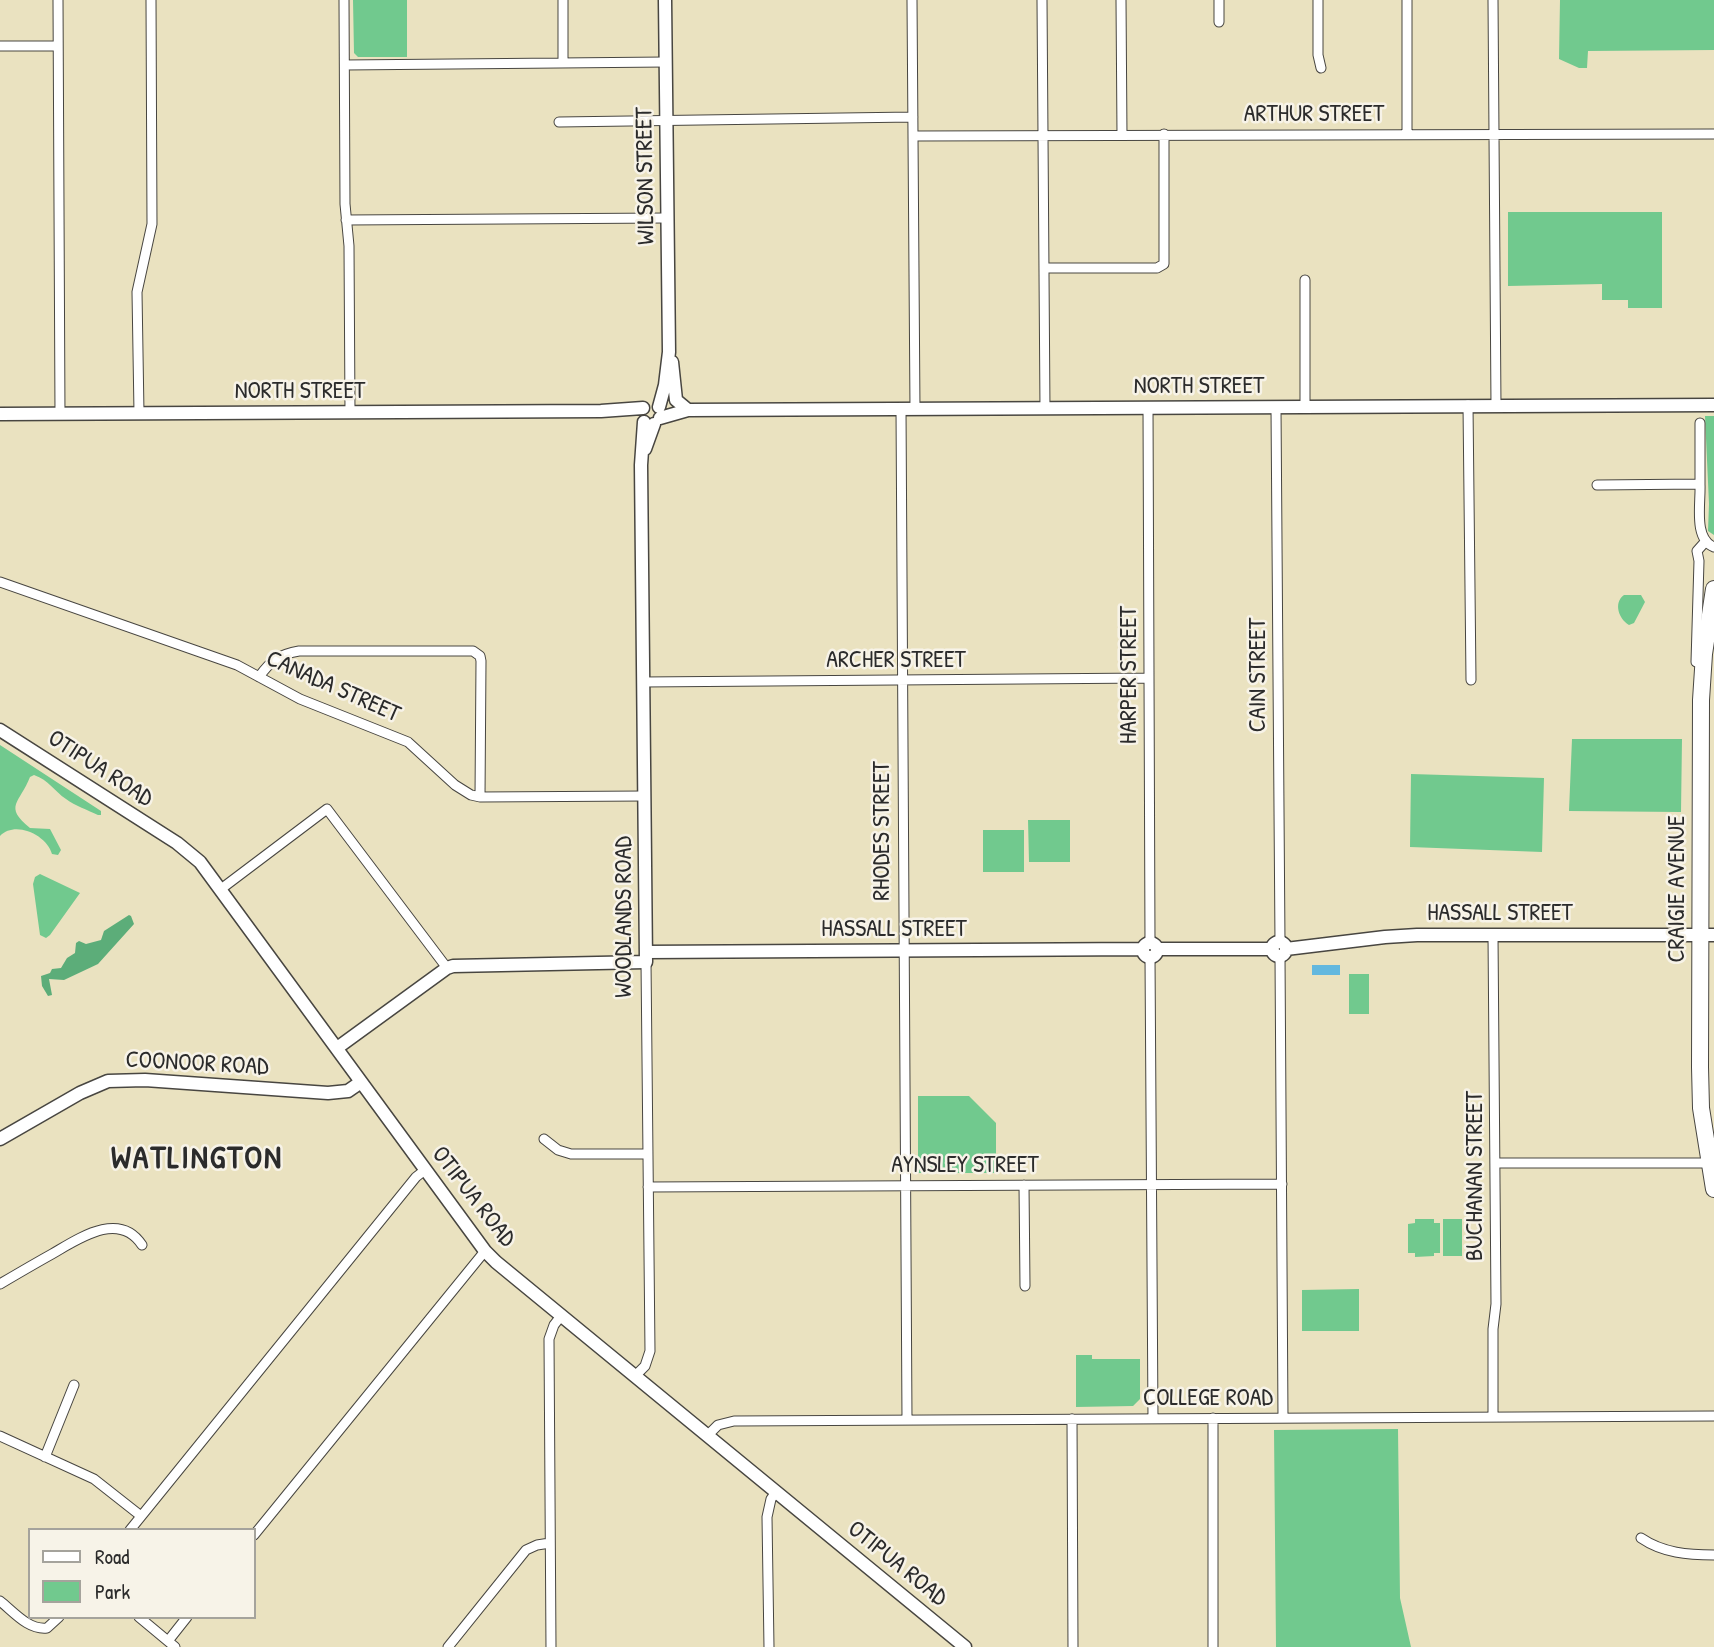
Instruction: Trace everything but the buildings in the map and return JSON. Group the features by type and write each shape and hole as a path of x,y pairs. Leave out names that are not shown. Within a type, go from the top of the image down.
{"highway":[{"name":"CRAIGIE AVENUE","path":"1714,589 1705,638 1708,700 1707,935 1700,1090 1714,1189"}],"street":[{"path":"58,0 60,414"},
{"path":"139,413 137,292 151,240 152,224 151,0"},
{"path":"344,0 351,412"},
{"path":"563,0 563,63"},
{"name":"WILSON STREET","path":"652,414 659,384 665,377 669,352 665,0"},
{"path":"912,0 915,409"},
{"path":"1042,0 1045,409"},
{"path":"1121,0 1122,135"},
{"path":"1219,0 1219,22"},
{"path":"1318,0 1318,55 1321,68"},
{"path":"1407,0 1407,134"},
{"path":"1493,0 1496,405"},
{"path":"0,46 58,46"},
{"path":"345,65 666,62"},
{"path":"559,122 913,117"},
{"path":"1045,268 1157,268 1164,264 1164,134"},
{"name":"ARTHUR STREET","path":"913,136 1714,134"},
{"path":"346,219 667,218"},
{"path":"1304,281 1305,406"},
{"name":"WILSON STREET","path":"669,352 674,372 675,398 686,410"},
{"path":"1468,405 1471,680"},
{"name":"NORTH STREET","path":"0,414 601,411 652,414 686,410 1714,405"},
{"name":"HARPER STREET","path":"1148,407 1153,1419"},
{"name":"CAIN STREET","path":"1276,408 1283,1418"},
{"name":"RHODES STREET","path":"901,409 907,1419"},
{"name":"WOODLANDS ROAD","path":"635,1376 645,1366 650,1351 641,466 643,452 648,445 652,414"},
{"path":"1700,423 1701,531 1710,544 1697,551 1699,561 1695,691 1696,697 1708,700"},
{"path":"1597,485 1700,484"},
{"name":"CANADA STREET","path":"0,582 221,657 309,703 408,742 455,785 471,795 645,796"},
{"path":"259,677 271,661 286,653 299,651 473,651 480,656 481,661 480,797"},
{"name":"ARCHER STREET","path":"643,682 1149,678"},
{"name":"OTIPUA ROAD","path":"0,730 186,849 200,862 485,1251 561,1317 965,1647"},
{"path":"221,889 327,809 447,968 337,1048"},
{"name":"BUCHANAN STREET","path":"1493,935 1496,1163 1493,1417"},
{"name":"HASSALL STREET","path":"447,968 460,965 646,957 904,951 1280,949 1385,937 1707,935"},
{"name":"COONOOR ROAD","path":"0,1139 80,1093 108,1081 145,1080 328,1093 348,1091 361,1082"},
{"path":"544,1139 558,1150 571,1154 648,1154"},
{"path":"1496,1163 1712,1164"},
{"path":"132,1528 416,1177 425,1170"},
{"name":"AYNSLEY STREET","path":"648,1187 1282,1184"},
{"path":"1024,1185 1025,1286"},
{"path":"0,1284 79,1238 98,1230 122,1230 132,1234 142,1245"},
{"path":"256,1533 485,1251"},
{"path":"551,1647 549,1339 554,1325 561,1317"},
{"path":"45,1457 74,1384"},
{"name":"COLLEGE ROAD","path":"707,1436 718,1424 726,1422 1714,1416"},
{"path":"1213,1418 1213,1647"},
{"path":"1072,1419 1073,1647"},
{"path":"0,1436 100,1482 141,1516"},
{"path":"769,1647 768,1517 769,1504 776,1492"},
{"path":"1641,1538 1656,1548 1714,1555"},
{"path":"448,1647 526,1550 550,1543"},
{"path":"0,1601 28,1623 42,1629 51,1627 57,1619"},
{"path":"141,1619 172,1644 186,1619"}],"green space":[{"path":"353,0 407,0 407,57 358,57 354,53"},
{"path":"1560,0 1714,0 1714,50 1588,51 1587,68 1579,68 1559,59"},
{"path":"1508,212 1662,212 1662,308 1628,308 1628,300 1602,300 1602,284 1508,286"},
{"path":"1705,416 1714,416 1714,535 1708,531"},
{"path":"1624,595 1641,595 1645,602 1634,623 1629,625 1622,619 1618,606"},
{"path":"1572,739 1682,739 1681,812 1569,811"},
{"path":"0,745 101,811 101,815 98,815 77,806 44,780 34,775 30,777 15,809 30,828 50,829 61,850 58,855 52,854 44,841 30,832 14,829 0,836"},
{"path":"1411,774 1544,778 1542,852 1410,847"},
{"path":"1028,820 1070,820 1070,862 1029,862"},
{"path":"983,830 1024,830 1024,872 983,872"},
{"path":"40,874 80,893 46,938 40,935 33,884 35,877"},
{"path":"129,915 134,924 98,964 64,980 49,979 52,995 48,996 42,986 41,976 50,973 52,969 61,968 67,958 75,953 76,943 79,941 86,944 101,940 104,931"},
{"path":"1349,974 1369,974 1369,1014 1349,1014"},
{"path":"918,1096 969,1096 996,1123 996,1173 918,1173"},
{"path":"1415,1219 1434,1219 1434,1223 1440,1223 1440,1253 1415,1257 1415,1253 1408,1253 1408,1224 1415,1223"},
{"path":"1443,1219 1462,1219 1462,1256 1443,1256"},
{"path":"1359,1289 1359,1331 1302,1331 1302,1290"},
{"path":"1076,1355 1092,1355 1092,1359 1140,1359 1140,1399 1133,1406 1076,1407"},
{"path":"1398,1429 1400,1598 1411,1647 1276,1647 1274,1430"}],"water":[{"path":"1312,965 1340,965 1340,975 1312,975"}],"district":[{"name":"WATLINGTON","path":"197,1159"}]}
